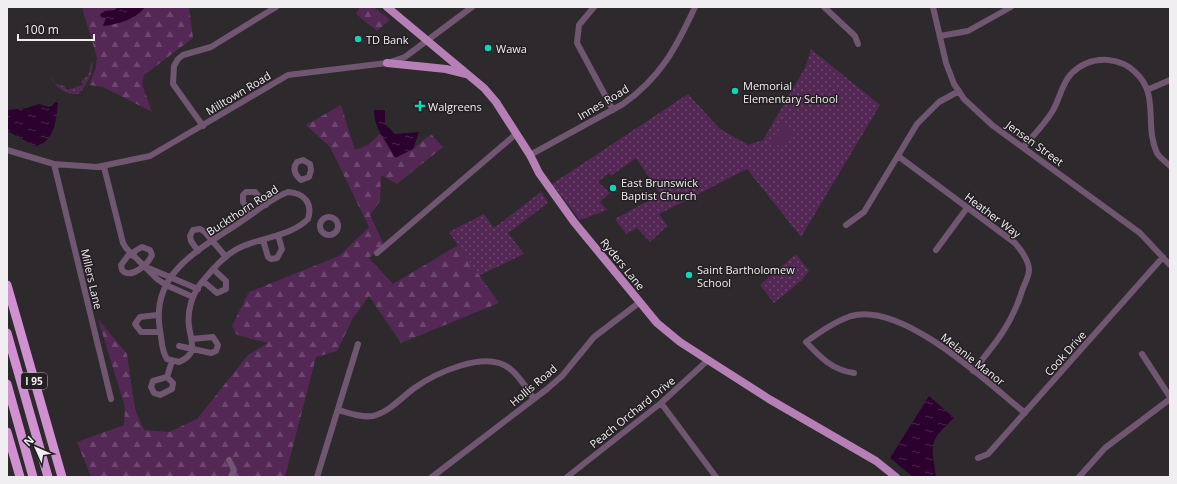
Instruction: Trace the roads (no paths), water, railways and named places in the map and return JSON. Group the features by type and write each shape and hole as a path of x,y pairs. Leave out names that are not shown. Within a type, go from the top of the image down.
{"highway":[{"name":"I 95","path":"7,285 62,477"},
{"name":"I 95","path":"7,333 48,477"},
{"name":"I 95","path":"7,384 33,477"},
{"path":"7,432 20,477"}],"main road":[{"name":"Ryders Lane","path":"387,7 468,74 484,88 496,102 530,155 539,173 574,222 657,323 680,342 769,399 876,461 896,477"},
{"path":"388,63 446,69 468,74"}],"street":[{"path":"202,126 173,84 174,71 178,59 183,55 210,47 276,7"},
{"name":"Milltown Road","path":"7,150 54,164 104,167 150,156 288,75 388,63 405,57 472,7"},
{"path":"594,7 579,25 577,43 613,110"},
{"name":"Innes Road","path":"530,155 613,110 637,94 660,70 678,43 695,7"},
{"path":"824,7 855,36 858,44"},
{"name":"Jensen Street","path":"934,7 946,63 964,99 981,115 1023,147 1140,233 1170,265"},
{"path":"940,36 968,31 1011,7"},
{"path":"1023,147 1053,111 1067,79 1077,69 1086,64 1105,60 1124,65 1139,76 1148,90 1151,103 1154,146 1158,154 1170,166"},
{"path":"1148,90 1170,80"},
{"path":"846,225 864,212 917,124 939,102 959,91"},
{"path":"377,253 516,134"},
{"name":"Heather Way","path":"898,156 1015,243 1022,252 1029,270 1016,311 999,339 973,371"},
{"name":"Millers Lane","path":"54,164 111,399"},
{"path":"104,167 123,243 143,266 166,285 193,297"},
{"path":"295,193 301,180"},
{"path":"252,214 243,202 242,198 246,192 252,191 257,193 266,205"},
{"name":"Buckthorn Road","path":"172,361 167,359 163,352 157,315 166,285 170,276 178,266 282,194 295,193 308,201 310,207 308,219"},
{"path":"936,250 967,208"},
{"path":"167,377 172,361 179,362 184,360 192,349 189,313 193,297 213,269 226,257 241,247 296,228 308,219 319,224"},
{"path":"198,251 190,239 190,236 193,230 200,228 226,257"},
{"path":"262,240 268,257 274,259 278,257 282,249 278,234"},
{"path":"142,247 150,250 152,255 143,266 130,274 124,273 121,264 135,251 142,247"},
{"name":"Cook Drive","path":"978,458 988,454 1163,258"},
{"path":"143,266 198,289"},
{"path":"203,281 217,293 221,293 227,286 226,280 213,269"},
{"name":"Hollis Road","path":"432,477 562,376 594,337 640,302"},
{"path":"157,315 140,317 136,321 138,330 160,332"},
{"name":"Melanie Manor","path":"854,373 842,372 824,362 806,342 826,327 852,316 880,315 938,343 1025,413"},
{"path":"179,346 211,353 216,351 218,345 213,337 192,339"},
{"path":"317,477 358,344"},
{"path":"1079,477 1105,448 1170,398 1142,354"},
{"name":"Peach Orchard Drive","path":"567,477 661,404 708,360"},
{"path":"338,410 360,416 378,414 415,388 450,369 471,363 490,362 502,364 510,368 534,398"},
{"path":"661,404 716,477"},
{"path":"229,460 234,470 232,477"}],"water":[{"path":"117,7 145,7 136,15 120,23 103,26 106,18 101,17 100,14 105,11 115,10"},
{"path":"58,99 54,127 47,140 42,144 35,146 7,131 7,110 27,108 39,104 48,107 52,106"},
{"path":"374,110 385,110 385,124 395,134 419,132 413,149 395,158 376,124"},
{"path":"929,396 954,418 940,433 933,444 936,477 913,477 890,458"}],"place":[{"name":"TD Bank","path":"358,39"},
{"name":"Wawa","path":"488,48"},
{"name":"Memorial Elementary School","path":"735,91"},
{"name":"Walgreens","path":"420,106"},
{"name":"East Brunswick Baptist Church","path":"613,188"},
{"name":"Saint Bartholomew School","path":"689,275"}]}
